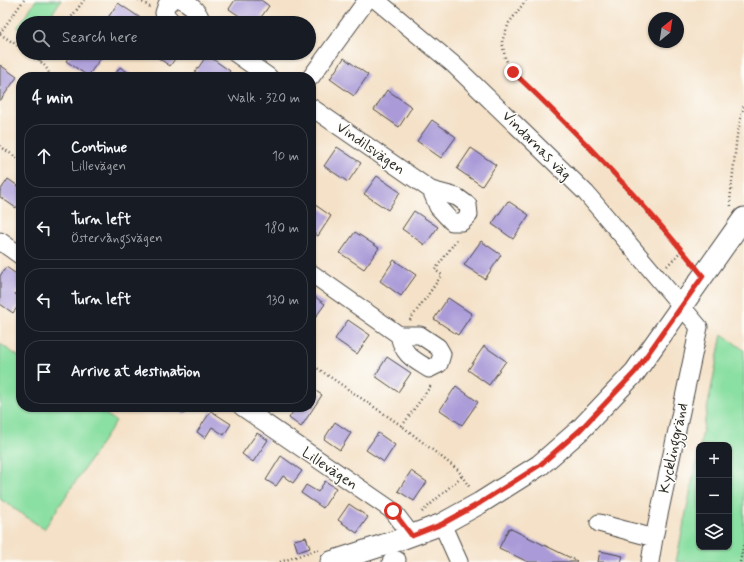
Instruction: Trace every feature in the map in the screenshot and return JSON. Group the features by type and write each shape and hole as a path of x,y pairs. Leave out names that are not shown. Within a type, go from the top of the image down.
{"street":[{"path":"167,16 164,13 168,4 173,0"},
{"path":"182,0 191,5 200,16"},
{"path":"315,72 367,0"},
{"name":"Vindarnas väg","path":"376,0 453,64 586,194 682,307"},
{"path":"244,60 262,72"},
{"name":"Vindilsvägen","path":"316,110 431,190 438,207 452,222 462,222"},
{"path":"331,562 412,536 442,524 480,503 540,465 580,430 635,372 740,224"},
{"path":"0,241 16,252"},
{"path":"316,277 399,335 420,335 438,347 442,354 439,364 429,369 414,360 401,347 399,335"},
{"name":"Kycklinggränd","path":"654,538 699,327 682,307"},
{"name":"Lillevägen","path":"249,412 393,511 412,536"},
{"path":"600,523 654,538 650,562"},
{"path":"442,524 459,562"}],"path":[{"path":"16,45 0,34 24,0"},
{"path":"72,16 84,0"},
{"path":"526,0 510,23 502,41 505,58 513,72 556,112 682,250 703,276"},
{"path":"40,61 49,72"},
{"path":"740,224 730,201 737,135 744,104"},
{"path":"0,146 16,157"},
{"path":"399,335 442,275 435,270 462,231 462,222"},
{"path":"656,276 682,250"},
{"path":"402,426 437,377 439,364"},
{"path":"316,367 402,426 458,470 480,503"},
{"path":"740,562 744,543"}],"green space":[{"path":"36,0 61,0 51,16 25,16"},
{"path":"722,334 744,350 744,562 676,562 696,464 696,550 732,550 732,442 701,442"},
{"path":"0,344 16,355 16,412 102,412 116,421 44,529 0,499"}],"building":[{"path":"235,0 261,0 269,6 262,16 240,16 229,9"},
{"path":"118,3 138,16 109,16"},
{"path":"344,58 368,75 354,96 330,79"},
{"path":"99,60 91,72 82,72 66,61"},
{"path":"161,60 174,60 170,66"},
{"path":"204,60 214,60 230,71 229,72 195,72"},
{"path":"0,65 16,76 16,78 0,101"},
{"path":"120,67 128,72 116,72"},
{"path":"387,90 412,107 399,127 374,110"},
{"path":"432,120 456,137 441,158 417,141"},
{"path":"337,147 361,163 348,182 324,166"},
{"path":"471,148 496,165 482,186 457,169"},
{"path":"377,176 400,192 388,210 364,194"},
{"path":"8,179 16,185 16,208 0,197 0,191"},
{"path":"508,201 529,215 513,239 492,224"},
{"path":"316,206 331,216 318,236 316,235"},
{"path":"414,211 438,227 425,245 402,229"},
{"path":"355,232 379,248 364,269 340,253"},
{"path":"481,241 501,255 485,279 464,265"},
{"path":"394,260 416,275 401,296 380,281"},
{"path":"6,267 16,274 16,309 13,313 0,304 0,276"},
{"path":"316,298 325,304 316,316"},
{"path":"448,298 472,314 458,335 434,319"},
{"path":"348,320 370,335 357,354 335,339"},
{"path":"484,346 506,361 489,385 468,370"},
{"path":"387,357 411,373 398,392 375,376"},
{"path":"456,386 478,402 462,425 440,410"},
{"path":"316,391 322,395 316,404"},
{"path":"210,412 231,424 224,435 212,427 205,438 197,432"},
{"path":"293,412 311,412 301,427 289,418"},
{"path":"335,422 351,433 340,450 324,439"},
{"path":"257,433 268,440 253,462 242,454"},
{"path":"378,433 395,445 384,462 366,450"},
{"path":"281,456 302,471 293,483 283,476 276,486 266,480"},
{"path":"411,471 427,482 414,501 398,491"},
{"path":"325,481 336,488 323,508 301,493 306,485 318,492"},
{"path":"349,504 368,517 357,533 338,520"},
{"path":"509,528 577,561 528,562 499,548"},
{"path":"306,537 310,548 298,552 294,540"},
{"path":"600,551 623,556 621,562 598,562"}],"route":[{"path":"393,511 412,536 442,524 480,503 540,465 580,430 635,372 703,276 682,250 556,112 513,72"}]}
